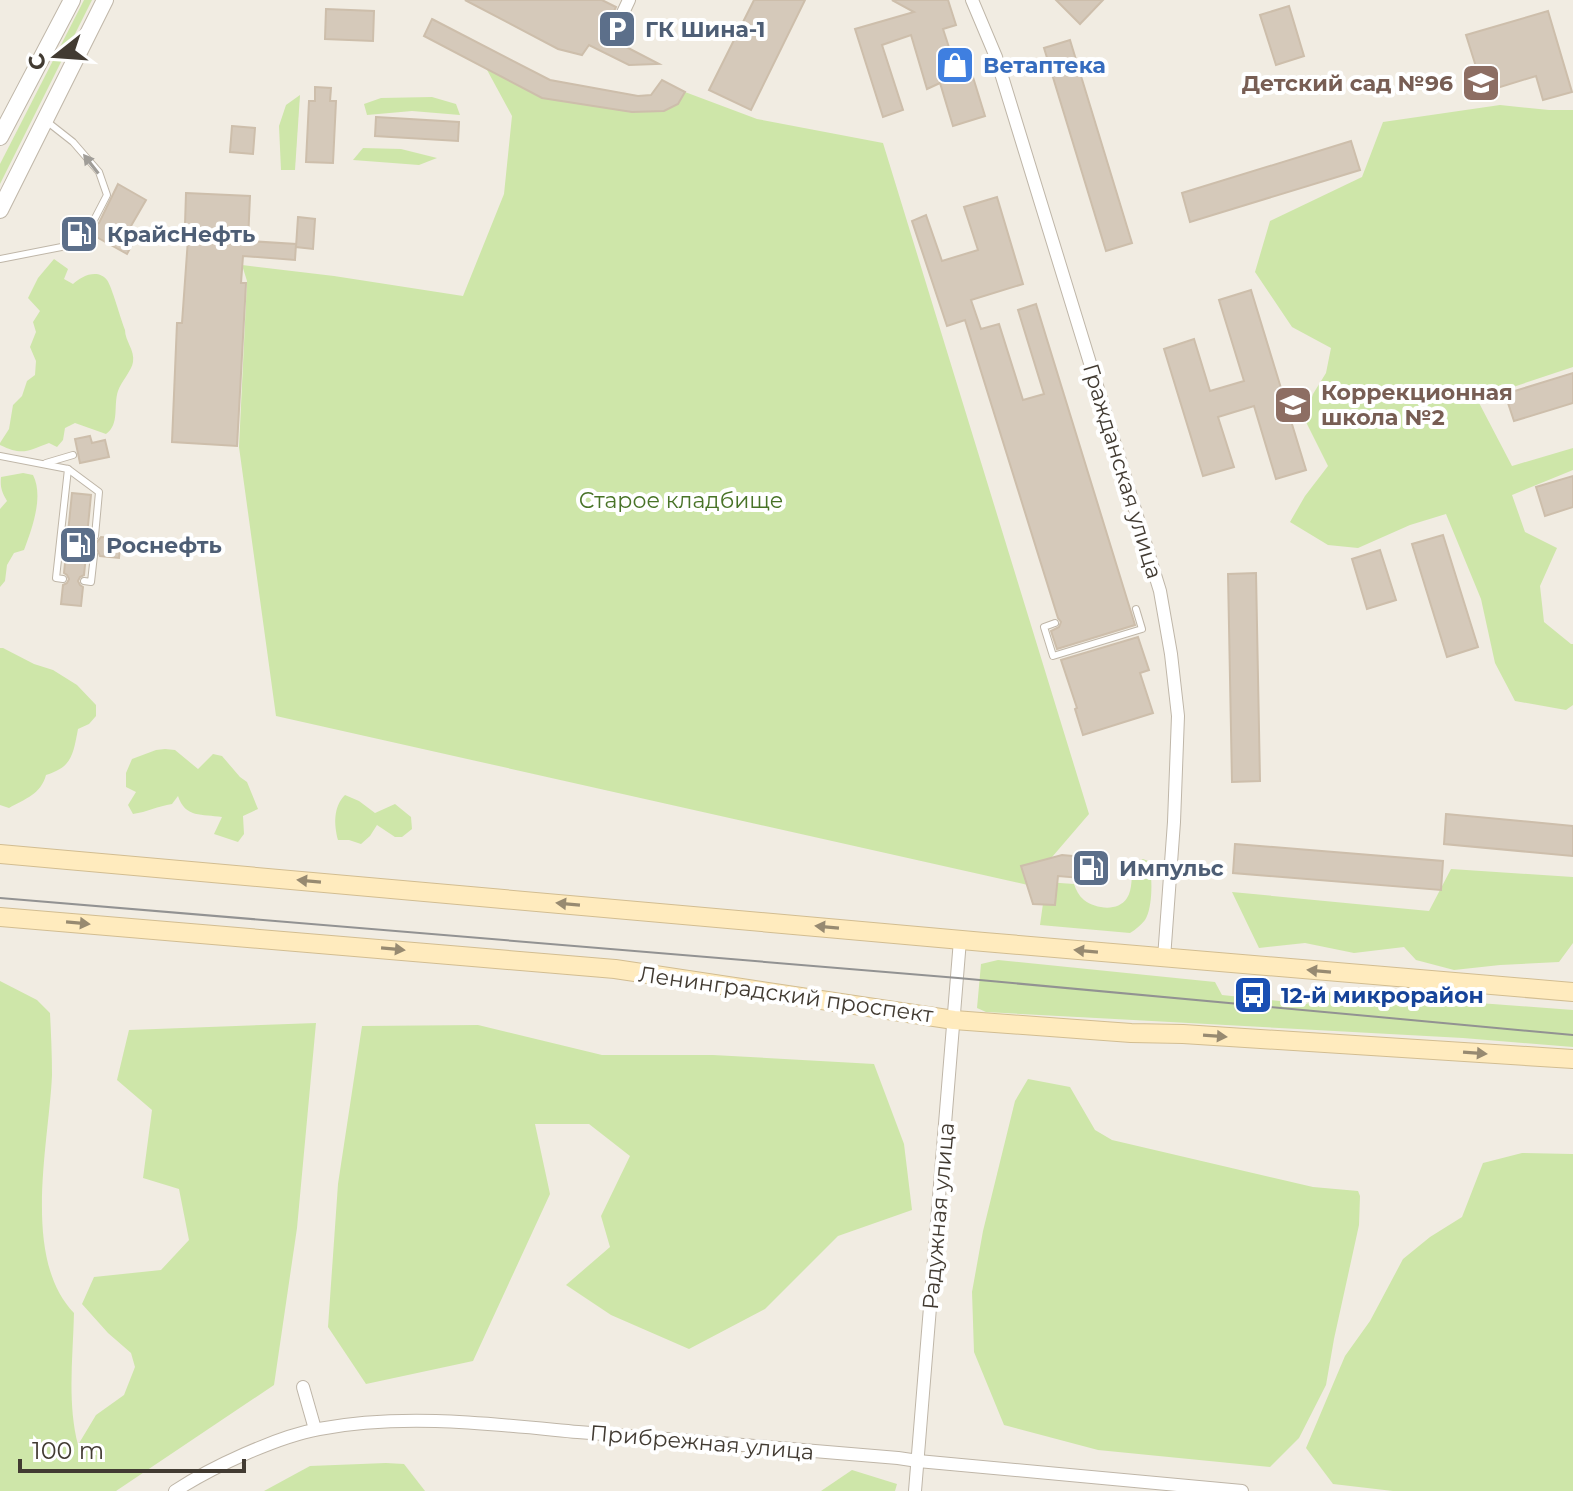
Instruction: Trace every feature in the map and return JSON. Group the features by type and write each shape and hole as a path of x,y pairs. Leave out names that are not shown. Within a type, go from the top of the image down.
{"main road":[{"path":"0,854 1573,992"},
{"name":"Ленинградский проспект","path":"0,917 615,969 954,1020 1573,1059"}],"street":[{"path":"0,137 72,0"},
{"path":"0,210 105,0"},
{"path":"614,32 629,0"},
{"name":"Гражданская улица","path":"972,0 996,57 1160,591 1178,716 1164,958"},
{"name":"Радужная улица","path":"915,1491 960,940"},
{"path":"303,1387 315,1429"},
{"name":"Прибрежная улица","path":"175,1491 198,1476 259,1449 315,1429 367,1421 459,1422 882,1456 1242,1491"}],"lane":[{"path":"45,120 73,142 99,172 107,195 94,220"},
{"path":"0,259 82,243 88,232"},
{"path":"42,464 73,455"},
{"path":"0,456 68,469 99,492 93,512 93,533"},
{"path":"63,579 56,578 62,560 68,469"},
{"path":"84,581 91,582 91,560"},
{"path":"1055,623 1044,627 1053,656 1142,629 1136,609"}],"green space":[{"path":"84,0 92,0 0,184 0,164"},
{"name":"Старое кладбище","path":"486,68 542,98 632,112 664,111 678,104 685,92 757,119 883,143 1089,814 1028,885 276,716 239,447 247,281 242,265 463,296 504,194 512,116"},
{"path":"300,95 295,170 281,170 279,126 286,105"},
{"path":"432,97 456,104 460,115 412,111 367,115 364,104 381,98"},
{"path":"1500,105 1573,110 1573,367 1477,399 1512,466 1573,448 1573,470 1512,495 1525,532 1557,548 1540,586 1544,622 1573,644 1573,705 1566,710 1515,701 1495,663 1481,599 1446,514 1410,525 1358,548 1328,545 1290,522 1328,466 1305,420 1313,394 1326,373 1331,348 1292,327 1255,272 1270,221 1362,177 1383,122"},
{"path":"363,148 401,149 437,158 419,165 353,160"},
{"path":"54,259 68,269 64,279 73,284 80,278 94,274 107,280 133,362 118,391 115,420 106,434 75,423 65,428 63,440 57,447 49,443 30,450 14,450 0,443 9,429 13,405 22,396 27,381 35,375 36,361 30,347 36,332 33,322 40,311 28,298 38,278"},
{"path":"23,473 33,475 36,483 36,512 24,550 14,553 0,587 0,509 7,501 1,477"},
{"path":"0,648 53,670 77,685 96,705 96,716 78,729 73,753 66,764 46,775 32,795 9,808 0,805"},
{"path":"165,749 175,750 198,769 213,754 222,756 247,782 258,809 243,816 244,834 238,842 214,834 222,817 190,812 178,796 172,804 133,814 128,805 136,792 126,787 126,773 132,759"},
{"path":"345,795 375,813 395,804 411,817 412,829 402,837 395,837 377,825 361,844 338,840 336,816 338,805"},
{"path":"1143,859 1148,861 1150,867 1151,899 1148,915 1132,932 1040,925 1046,882 1074,884 1081,897 1089,903 1113,907 1127,898 1133,865"},
{"path":"1451,869 1573,877 1573,943 1559,962 1454,970 1416,960 1404,947 1354,953 1305,943 1259,948 1232,892 1429,911"},
{"path":"998,960 1215,982 1222,995 1307,1004 1318,991 1573,1010 1573,1047 1463,1038 986,1012 977,1008 981,964"},
{"path":"0,981 37,1000 50,1013 52,1075 42,1199 43,1232 48,1262 58,1290 74,1313 72,1396 78,1445 96,1415 124,1395 135,1367 131,1353 82,1304 94,1277 161,1270 189,1240 179,1189 143,1178 152,1110 117,1080 129,1030 316,1023 297,1228 274,1385 116,1491 0,1491"},
{"path":"478,1025 602,1055 713,1055 874,1064 904,1144 912,1210 838,1236 765,1309 689,1349 611,1315 566,1285 610,1247 601,1216 630,1156 589,1124 535,1124 550,1194 473,1361 366,1384 328,1327 338,1184 362,1026"},
{"path":"1028,1079 1070,1087 1095,1130 1112,1140 1313,1187 1358,1191 1359,1225 1326,1385 1299,1438 1270,1467 1098,1450 1004,1425 974,1352 972,1292 983,1231 1015,1101"},
{"path":"1522,1153 1573,1154 1573,1491 1393,1491 1333,1484 1306,1448 1345,1356 1370,1321 1403,1259 1462,1217 1483,1163"},
{"path":"404,1464 425,1491 264,1491 310,1466"},
{"path":"852,1470 897,1484 895,1491 821,1491"}],"building":[{"path":"465,0 602,0 616,7 605,36 659,64 629,65 589,45 582,55 558,49"},
{"path":"754,0 805,0 751,110 709,90"},
{"path":"892,0 948,0 956,25 943,29 959,78 972,74 985,116 953,126 940,83 927,89 911,35 882,45 903,110 883,117 855,29 914,12"},
{"path":"1056,0 1103,0 1080,24"},
{"path":"1289,6 1304,56 1276,65 1260,15"},
{"path":"326,9 374,11 373,41 325,39"},
{"path":"1548,11 1572,92 1543,100 1536,76 1484,92 1466,35"},
{"path":"432,19 550,80 638,96 651,95 662,80 685,92 678,104 664,111 632,112 542,98 424,36"},
{"path":"1070,40 1132,243 1106,251 1044,48"},
{"path":"315,87 331,88 330,101 336,101 333,163 306,162 309,101 315,101"},
{"path":"376,117 459,122 458,141 375,136"},
{"path":"232,126 255,128 253,154 230,152"},
{"path":"1351,141 1360,170 1190,222 1182,193"},
{"path":"118,184 146,200 124,238 133,243 127,254 93,235 92,227 83,228 88,220 92,226 99,223"},
{"path":"186,193 250,196 248,241 296,244 295,260 243,256 241,283 246,283 237,446 172,442 177,323 182,323 189,225 185,225"},
{"path":"997,197 1023,284 971,300 981,329 999,324 1023,400 1044,394 1018,310 1036,304 1135,625 1057,649 1051,631 1061,622 965,320 947,326 912,221 926,215 942,261 978,250 964,207"},
{"path":"298,217 315,219 313,249 296,247"},
{"path":"1251,290 1306,470 1276,479 1254,406 1218,417 1234,467 1203,476 1164,349 1194,339 1210,391 1244,381 1219,300"},
{"path":"1573,373 1573,403 1514,421 1505,394"},
{"path":"90,436 92,443 105,440 109,457 80,463 75,439"},
{"path":"1573,476 1573,507 1545,516 1536,487"},
{"path":"72,493 91,495 87,536 91,540 97,542 101,537 121,539 119,558 100,556 94,549 86,555 84,575 78,581 83,587 81,606 61,604 63,585 69,579 64,573"},
{"path":"1443,535 1478,647 1447,657 1412,544"},
{"path":"1380,550 1396,600 1367,609 1352,559"},
{"path":"1256,573 1260,781 1232,782 1228,574"},
{"path":"1138,637 1149,670 1140,673 1153,713 1083,735 1061,660"},
{"path":"1446,814 1573,826 1573,856 1444,844"},
{"path":"1235,844 1443,861 1441,890 1233,873"},
{"path":"1062,855 1094,858 1093,879 1058,876 1055,905 1033,904 1021,866"}],"tram line":[{"path":"0,898 958,978 1573,1035"}],"place":[{"name":"ГК Шина-1","path":"617,29"},
{"name":"Ветаптека","path":"955,65"},
{"name":"Детский сад №96","path":"1481,83"},
{"name":"КрайсНефть","path":"79,234"},
{"name":"Коррекционная школа №2","path":"1293,405"},
{"name":"Роснефть","path":"78,545"},
{"name":"Импульс","path":"1091,868"},
{"name":"12-й микрорайон","path":"1253,995"}]}
